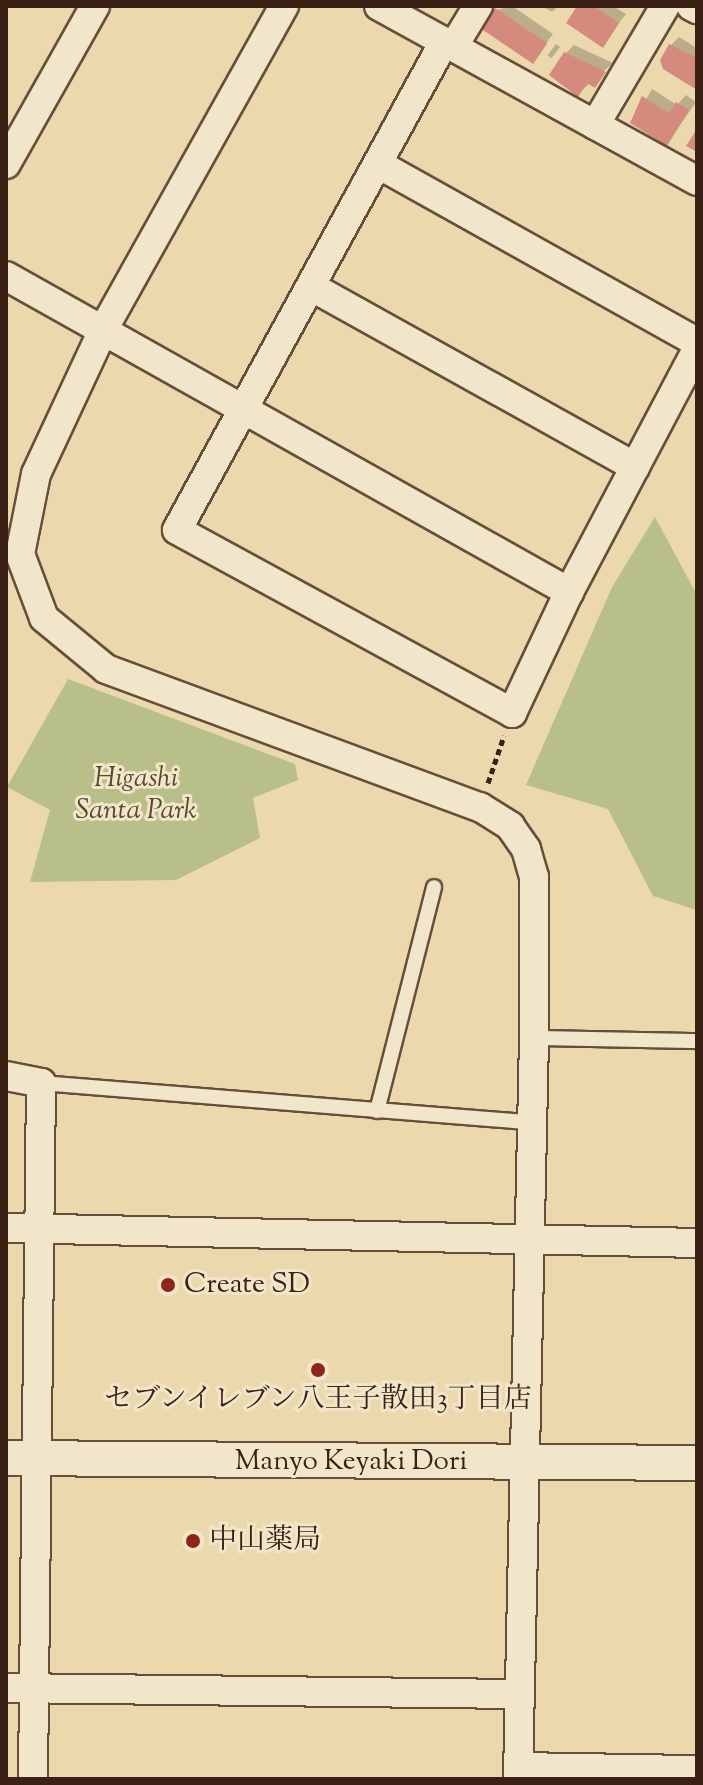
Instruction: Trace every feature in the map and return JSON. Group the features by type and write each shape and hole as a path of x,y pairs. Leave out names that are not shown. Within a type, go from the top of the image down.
{"street":[{"path":"6,164 95,6"},
{"path":"284,6 105,326 12,530 27,586 44,618 106,669 480,807 510,826 534,877 534,1123 521,1462 518,1773 697,1770"},
{"path":"379,6 697,181"},
{"path":"478,6 449,44 177,530 512,713 569,592 697,349"},
{"path":"595,125 665,6"},
{"path":"691,6 697,9"},
{"path":"380,165 697,342"},
{"path":"6,276 105,326 569,592"},
{"path":"312,287 635,467"},
{"path":"6,1076 41,1083 39,1229 21,1460 20,1688 33,1779"},
{"path":"6,1228 697,1243"},
{"name":"Manyo Keyaki Dori","path":"21,1460 697,1463"},
{"path":"20,1688 517,1694"}],"lane":[{"path":"377,1111 434,887"},
{"path":"534,1038 697,1041"},
{"path":"41,1083 534,1123"}],"path":[{"path":"480,807 512,713"}],"green space":[{"path":"655,517 697,595 697,910 653,896 608,809 526,785 612,587"},
{"name":"Higashi Santa Park","path":"68,679 295,764 298,780 253,798 260,838 176,880 30,882 50,810 7,787"}],"building":[{"path":"577,6 594,6 619,23 603,48 566,23"},
{"path":"495,8 547,43 533,64 481,29"},
{"path":"669,44 697,58 697,90 663,69 660,60"},
{"path":"564,52 606,72 595,88 587,83 578,97 549,75"},
{"path":"642,96 669,113 676,102 689,110 667,146 630,123"},
{"path":"697,129 697,152 686,146"}],"place":[{"name":"Create SD","path":"168,1285"},
{"name":"セブンイレブン八王子散田3丁目店","path":"318,1370"},
{"name":"中山薬局","path":"193,1541"}]}
